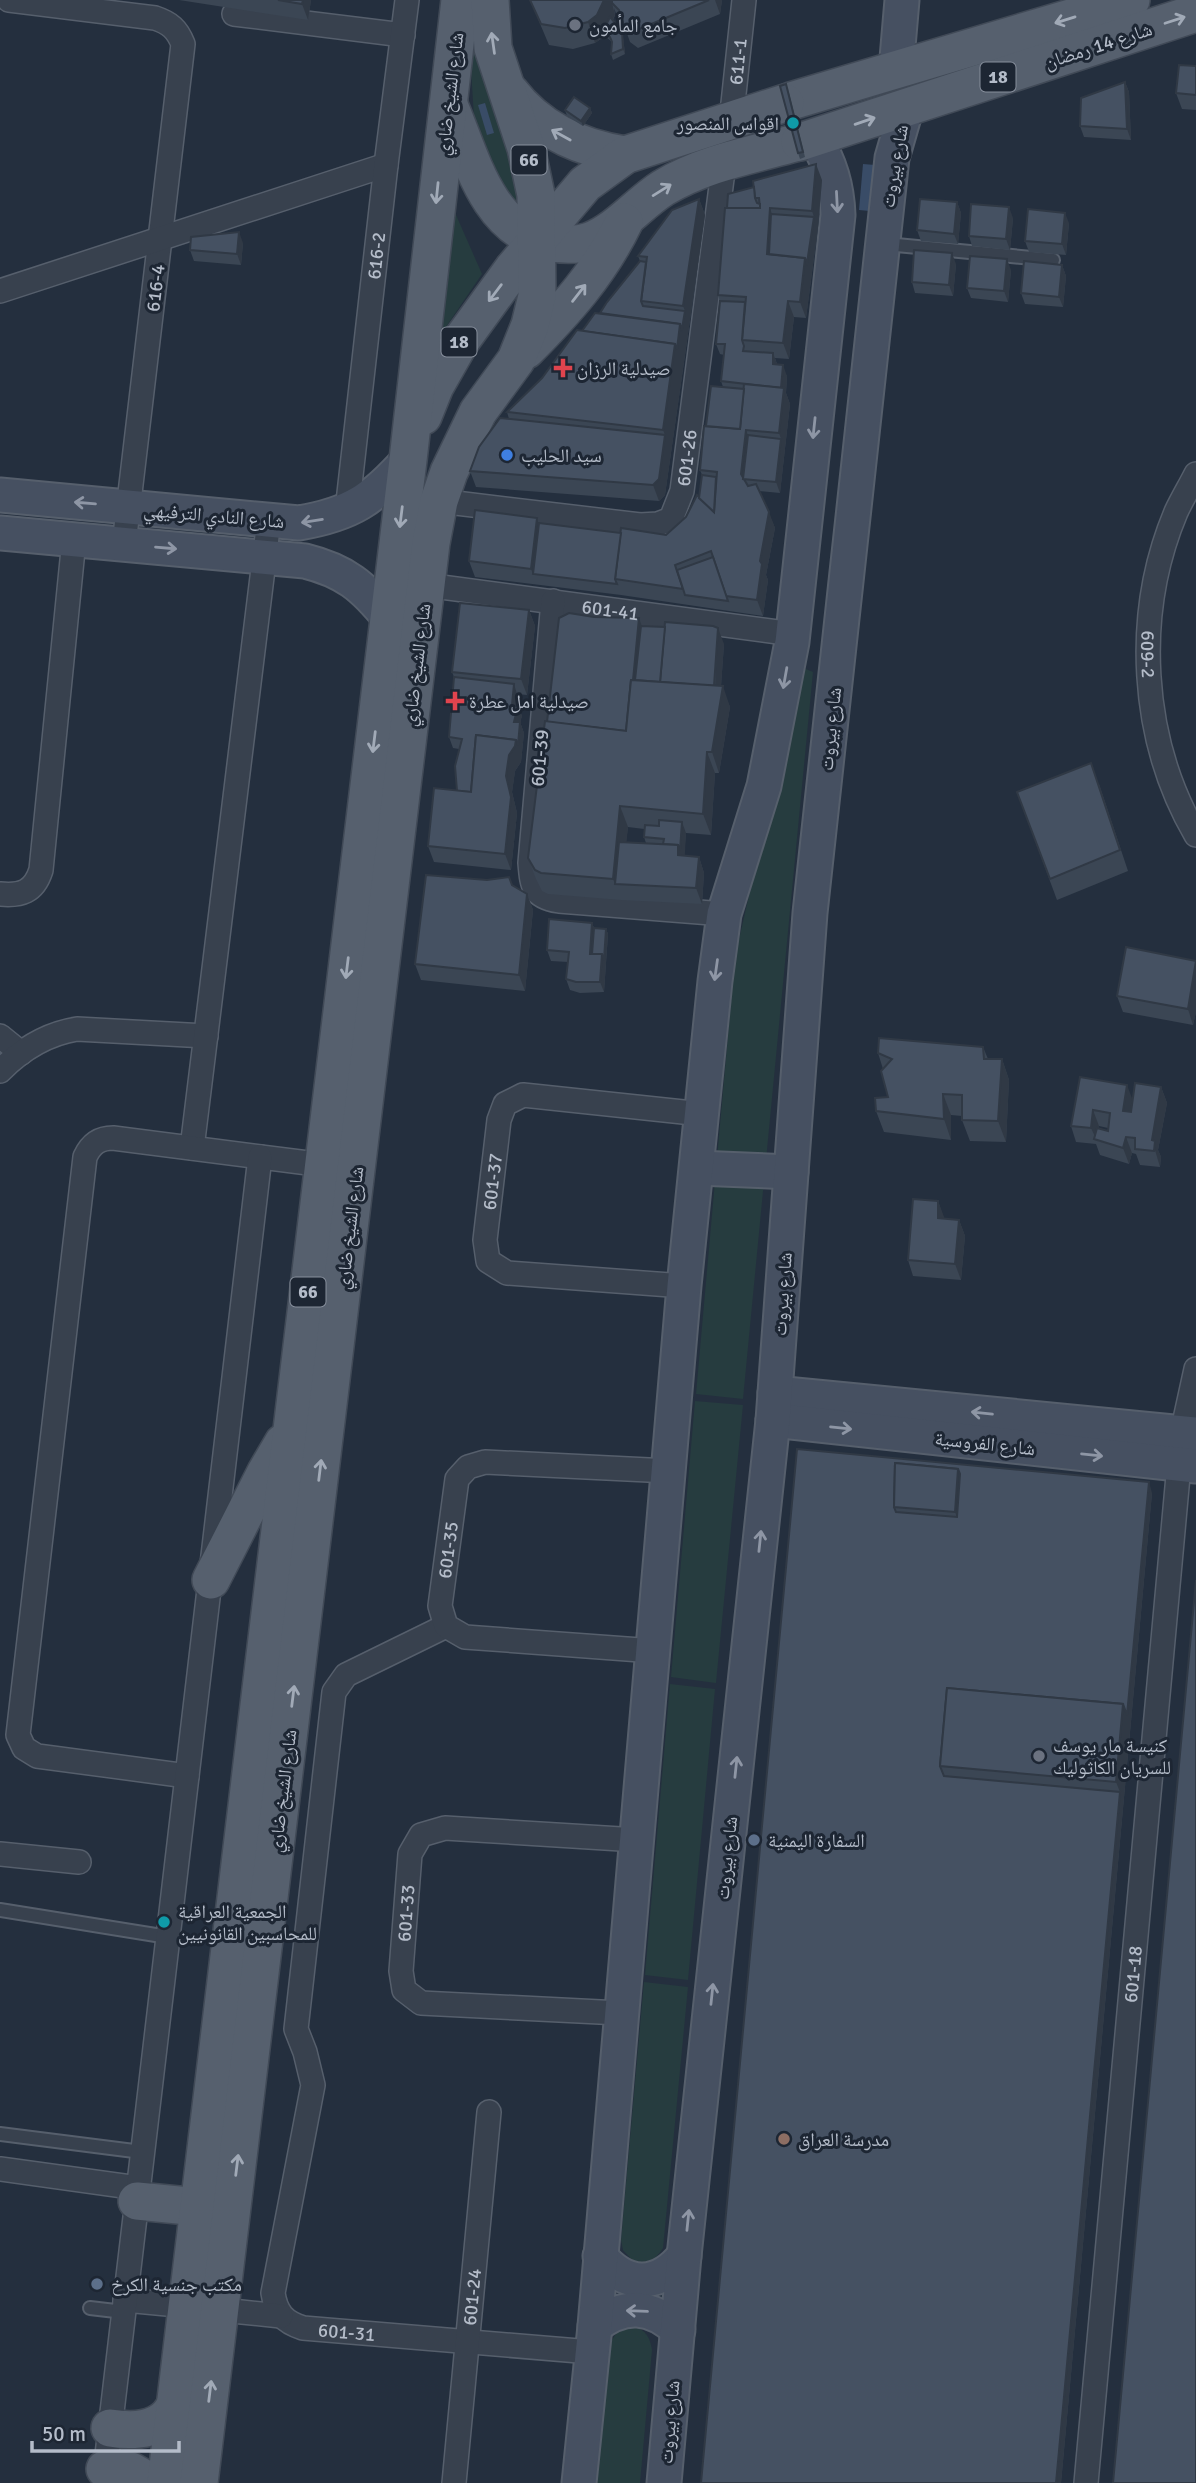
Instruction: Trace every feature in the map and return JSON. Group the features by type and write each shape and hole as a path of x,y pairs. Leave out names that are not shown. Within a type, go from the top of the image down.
{"main road":[{"name":"شارع الشيخ ضاري","path":"166,2483 408,460 460,0"},
{"name":"شارع الشيخ ضاري","path":"199,2483 431,542 439,501 449,472 478,412 516,360 535,308 538,282 536,195 520,128 493,48 490,0"},
{"path":"896,70 902,0"},
{"name":"شارع 14 رمضان","path":"408,460 435,386 460,342 496,290 585,184 625,155 788,102 1131,0"},
{"name":"شارع 14 رمضان","path":"447,101 492,204 510,224 537,240 578,244 600,236 665,187 724,163 803,141 1196,13"},
{"path":"504,84 525,109 551,130 588,148 625,155"},
{"name":"شارع بيروت","path":"664,2483 684,2256 774,1407 810,913 892,158 907,106"},
{"path":"579,2483 684,1286 715,981 724,914 764,786 793,634 838,215 837,192 829,164 803,141"},
{"path":"516,360 583,288 614,243 626,218"},
{"path":"828,301 842,292 854,293 874,313"},
{"name":"شارع النادي الترفيهي","path":"0,495 299,523 324,519 347,511 383,488 408,460"},
{"name":"شارع النادي الترفيهي","path":"0,533 305,561 330,567 353,580 389,618"},
{"path":"696,1168 791,1172"},
{"name":"شارع الفروسية","path":"774,1407 1188,1450"},
{"path":"211,1580 265,1472 291,1430"},
{"path":"137,2194 199,2207"},
{"path":"600,2256 621,2276 635,2280 663,2276 684,2256"},
{"path":"593,2339 607,2316 637,2309 666,2319 678,2330"},
{"path":"110,2428 123,2430 149,2427 172,2414 176,2403"},
{"path":"104,2476 131,2471 144,2476 152,2483"}],"street":[{"name":"616-4","path":"9,0 155,18 168,23 178,33 183,44 124,544"},
{"name":"616-2","path":"347,511 407,0"},
{"name":"611-1","path":"731,121 744,0"},
{"path":"234,14 403,35"},
{"name":"601-26","path":"439,501 640,525 658,524 671,519 682,491 724,163"},
{"path":"0,291 386,165"},
{"name":"609-2","path":"1196,474 1176,513 1160,562 1150,614 1148,667 1154,719 1167,770 1186,819 1196,835"},
{"path":"192,1148 269,520"},
{"path":"0,894 15,895 29,890 35,885 41,870 74,540"},
{"name":"601-41","path":"426,585 793,634"},
{"name":"601-39","path":"553,601 530,863 531,881 536,892 546,899 559,901 724,914"},
{"path":"0,1071 47,1036 77,1029 206,1036"},
{"path":"0,1036 21,1053"},
{"name":"601-37","path":"684,1286 507,1273 488,1261 485,1240 499,1120 505,1104 523,1095 702,1114"},
{"path":"187,1776 37,1756 24,1748 18,1735 85,1157 93,1144 106,1138 324,1166"},
{"path":"104,2476 260,1157"},
{"name":"601-18","path":"1086,2483 1196,1369"},
{"name":"601-35","path":"446,1626 440,1606 457,1479 468,1467 485,1462 669,1471"},
{"path":"281,2316 273,2293 313,2085 296,2029 334,1692 346,1675 446,1626 465,1637 654,1651"},
{"name":"601-33","path":"620,2013 421,2003 404,1990 401,1971 410,1854 421,1835 445,1828 637,1840"},
{"path":"0,1854 79,1862"},
{"name":"601-24","path":"454,2483 489,2112"},
{"path":"0,2169 137,2194"},
{"path":"124,2306 167,2304"},
{"name":"601-31","path":"232,2311 281,2316 291,2324 324,2331 468,2342 593,2339"}],"lane":[{"path":"882,243 1054,260"},
{"path":"0,1910 168,1937"},
{"path":"0,2134 142,2152"},
{"path":"90,2308 124,2306"}],"green space":[{"path":"478,26 485,78 523,203 519,205 511,198 475,133 470,54"},
{"path":"449,199 482,274 433,346"},
{"path":"801,667 813,672 743,1399 696,1394 735,957"},
{"path":"695,1401 743,1405 716,1683 671,1677"},
{"path":"670,1684 715,1689 688,1980 645,1975"},
{"path":"644,1982 688,1987 663,2248 651,2260 634,2262 623,2250 621,2240"},
{"path":"634,2326 647,2335 652,2350 640,2483 597,2483 610,2344 619,2331"}],"water":[{"path":"485,103 494,133 487,135 478,105"},
{"path":"863,164 875,165 870,211 859,210"}],"building":[{"path":"278,0 303,0 302,4"},
{"path":"530,0 604,0 597,15 588,22 565,28 541,24"},
{"path":"612,0 709,0 632,32 624,26 619,10"},
{"path":"610,17 622,31 623,49 611,54 612,42 603,31"},
{"path":"1179,65 1196,66 1196,95 1176,93"},
{"path":"1125,82 1127,129 1080,126 1081,98"},
{"name":"اقواس المنصور","path":"786,84 803,152 798,153 780,86"},
{"path":"574,97 590,108 581,121 565,110"},
{"path":"816,164 812,211 770,208 767,254 805,258 800,302 788,301 783,343 742,340 746,297 718,295 725,208 760,208 759,198 755,198 753,181"},
{"path":"754,187 760,208 727,208 728,194"},
{"path":"699,199 683,306 641,301 647,257 638,256 672,210"},
{"path":"920,199 957,202 954,234 917,230"},
{"path":"971,204 1009,207 1006,239 969,236"},
{"path":"1028,209 1065,213 1062,244 1025,241"},
{"path":"771,214 814,217 807,263 805,258 769,254"},
{"path":"239,232 237,254 190,250 191,237"},
{"path":"914,250 952,253 949,285 912,282"},
{"path":"970,256 1007,259 1004,291 967,288"},
{"path":"640,261 646,262 641,301 643,306 685,311 682,329 680,324 600,313"},
{"path":"1024,261 1062,265 1059,297 1021,293"},
{"path":"720,301 745,302 743,351 773,353 773,364 783,365 781,388 721,381 725,344 716,344"},
{"path":"595,313 680,324 677,349 675,344 582,331"},
{"path":"577,330 675,344 663,430 507,412 542,378"},
{"path":"744,384 784,388 779,433 746,430 741,474 748,486 756,484 769,512 760,561 762,564 757,600 726,596 711,551 675,565 683,589 615,579 621,528 666,535 686,517 697,495 714,512 717,472 700,470 704,426 740,429"},
{"path":"711,386 744,389 740,429 706,426"},
{"path":"500,418 665,435 659,479 653,485 470,471 479,447"},
{"path":"748,435 781,439 776,482 743,479"},
{"path":"702,475 716,477 714,512 699,498"},
{"path":"475,510 537,518 531,569 469,561"},
{"path":"539,523 621,533 615,579 617,584 533,574"},
{"path":"713,557 728,601 685,595 677,570"},
{"path":"460,603 529,610 521,679 452,672"},
{"path":"569,613 594,617 639,618 626,731 547,722 559,618"},
{"path":"665,622 718,628 714,686 660,682"},
{"path":"641,626 665,627 660,682 635,680"},
{"path":"454,677 514,684 512,705 518,706 514,722 520,722 518,745 516,740 476,735 471,792 457,791 455,766 462,739 449,737"},
{"path":"631,680 723,686 712,752 707,752 703,814 620,806 613,879 541,873 535,870 528,858 545,721 626,731"},
{"path":"476,735 516,740 509,755 506,776 511,797 505,854 428,846 434,788 471,792"},
{"path":"1091,763 1120,850 1050,879 1017,792"},
{"path":"659,820 682,822 680,850 678,845 663,844 664,839 644,837 645,825 659,826"},
{"path":"619,842 678,845 678,855 699,857 696,888 615,884"},
{"path":"426,875 487,880 509,877 512,885 527,894 519,975 415,964"},
{"path":"549,919 592,923 590,954 602,954 600,982 576,982 566,979 569,952 547,950"},
{"path":"594,928 606,929 604,960 602,954 592,954"},
{"path":"1126,947 1196,961 1188,1009 1117,996"},
{"path":"879,1038 983,1047 984,1059 1002,1059 998,1121 962,1120 962,1095 943,1094 944,1119 876,1111 875,1098 888,1097 881,1071 892,1059 878,1053"},
{"path":"1080,1077 1127,1085 1123,1111 1131,1112 1135,1083 1161,1087 1152,1140 1155,1141 1154,1151 1135,1149 1135,1138 1126,1137 1123,1148 1094,1139 1097,1128 1108,1131 1110,1113 1093,1110 1091,1128 1071,1126"},
{"path":"913,1199 938,1201 938,1218 959,1220 955,1264 908,1260"},
{"path":"797,1449 1149,1482 1127,1715 1123,1704 947,1688 940,1766 944,1776 1120,1792 1056,2483 701,2483","holes":["895,1463 958,1469 960,1474 957,1517 896,1512"]},
{"path":"895,1463 958,1469 955,1512 894,1507"},
{"path":"1196,1580 1196,2483 1113,2483"},
{"name":"كنيسة مار يوسف للسريان الكاثوليك","path":"947,1688 1123,1704 1116,1782 940,1766"}],"place":[{"name":"جامع المأمون","path":"575,25"},
{"name":"اقواس المنصور","path":"793,123"},
{"name":"صيدلية الرزان","path":"563,368"},
{"name":"سيد الحليب","path":"507,455"},
{"name":"صيدلية امل عطرة","path":"455,701"},
{"name":"كنيسة مار يوسف للسريان الكاثوليك","path":"1039,1756"},
{"name":"السفارة اليمنية","path":"754,1840"},
{"name":"الجمعية العراقية للمحاسبين القانونيين","path":"164,1922"},
{"name":"مدرسة العراق","path":"784,2139"},
{"name":"مكتب جنسية الكرخ","path":"97,2284"}]}
